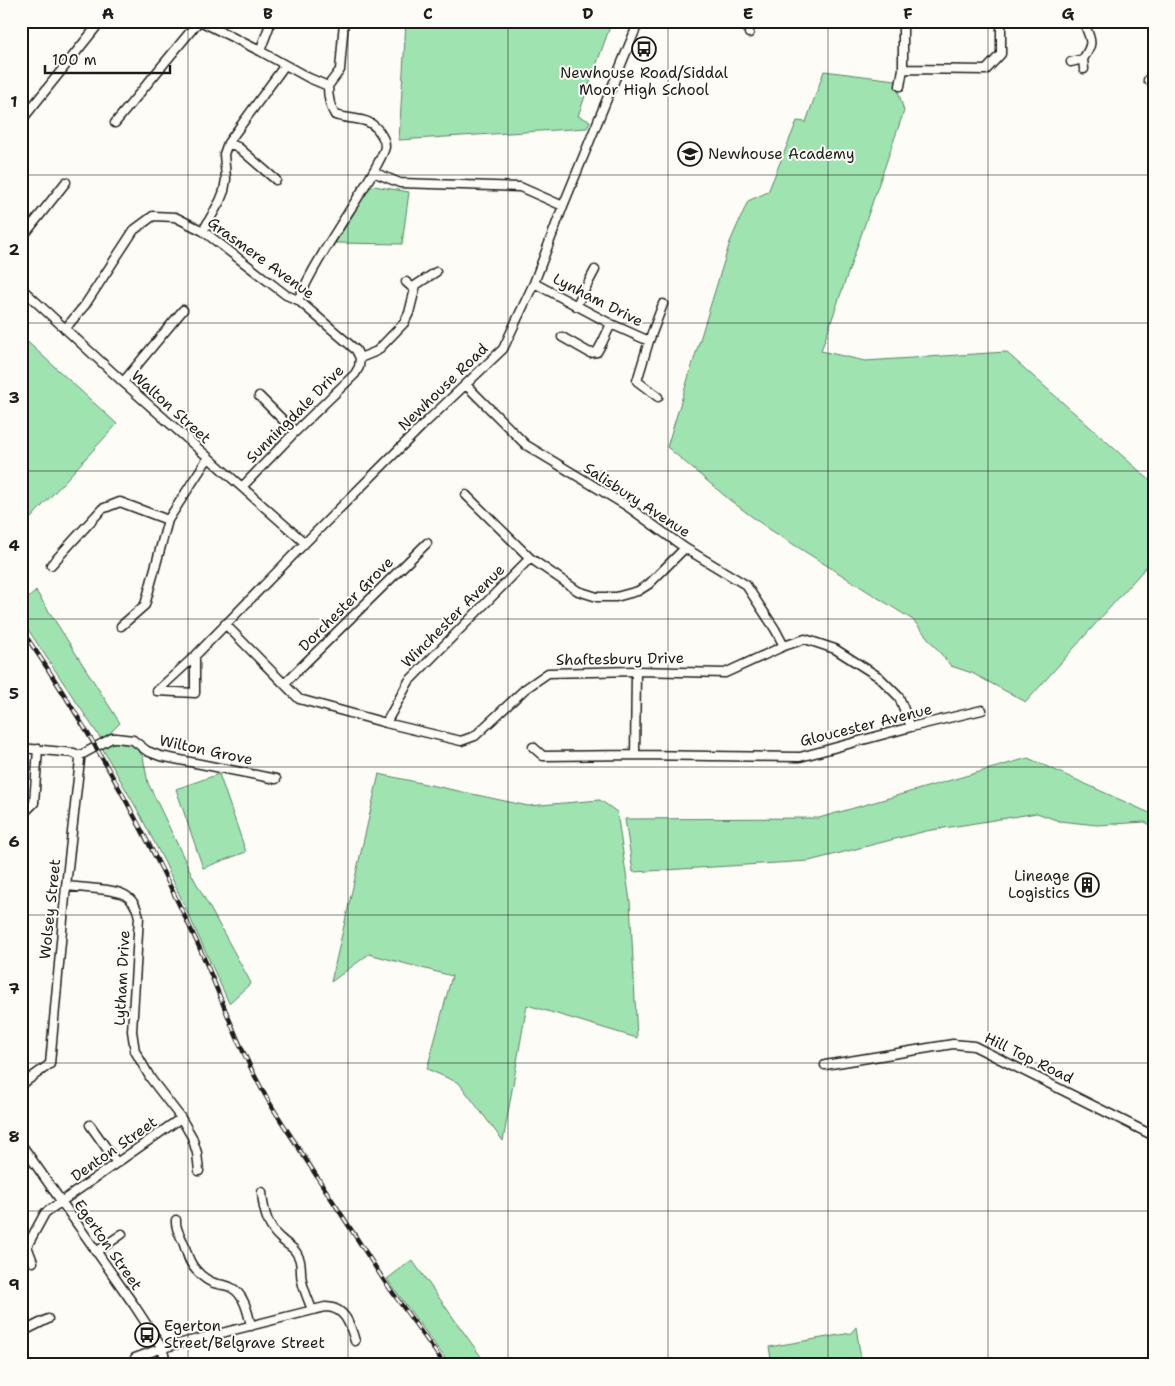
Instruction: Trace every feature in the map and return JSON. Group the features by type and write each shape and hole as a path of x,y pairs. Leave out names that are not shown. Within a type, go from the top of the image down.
{"street":[{"path":"21,122 101,21"},
{"path":"115,123 199,21 260,51 314,81 328,86"},
{"path":"260,51 270,21"},
{"path":"298,300 309,277 373,172 385,148 383,137 366,120 335,115 331,108 328,86 340,70 344,21"},
{"name":"Newhouse Road","path":"196,656 195,693 157,691 196,656 304,543 503,349 534,283 563,206 639,21"},
{"path":"749,21 749,33"},
{"path":"900,86 903,69 903,21"},
{"path":"903,69 986,70 1001,54 1001,21"},
{"path":"1084,21 1091,39 1088,51 1083,59 1084,69"},
{"path":"1071,62 1083,59"},
{"path":"203,231 224,191 226,179 224,154 228,143 285,65"},
{"path":"1148,80 1154,71"},
{"path":"228,143 238,147 276,180"},
{"path":"373,172 400,183 520,188 563,206"},
{"path":"21,239 66,182"},
{"name":"Grasmere Avenue","path":"65,329 85,305 134,230 153,216 174,217 203,231 286,295 298,300 356,350 360,358"},
{"path":"576,306 595,270"},
{"path":"406,282 414,290 416,285 436,272"},
{"name":"Lynham Drive","path":"534,283 611,324 649,341"},
{"name":"Walton Street","path":"21,288 123,382 304,543"},
{"name":"Sunningdale Drive","path":"242,487 355,374 360,358 377,351 404,324 409,313 414,290"},
{"path":"658,397 637,381 663,304"},
{"path":"123,382 183,310"},
{"path":"562,337 590,353 597,352 611,324"},
{"name":"Salisbury Avenue","path":"465,384 526,445 627,506 685,548 746,585 784,646"},
{"path":"259,396 295,432"},
{"path":"122,626 144,605 168,520 208,458"},
{"path":"466,495 530,558 578,591 597,596 616,597 638,591 649,584 685,548"},
{"path":"51,565 102,509 120,502 168,520"},
{"name":"Dorchester Grove","path":"284,684 427,543"},
{"name":"Winchester Avenue","path":"386,723 409,681 530,558"},
{"name":"Shaftesbury Drive","path":"226,624 299,699 461,741 476,736 525,689 548,674 636,671 725,673 784,646 805,639 835,649 879,677 899,697 911,727"},
{"path":"635,755 636,671"},
{"name":"Gloucester Avenue","path":"533,747 543,756 800,757 982,710"},
{"name":"Wilton Grove","path":"79,756 112,738 121,738 133,740 147,751 160,756 276,779"},
{"path":"21,748 74,752 79,756"},
{"path":"21,812 25,812 34,803 38,749"},
{"name":"Wolsey Street","path":"21,1085 50,1064 79,756"},
{"name":"Lytham Drive","path":"66,886 121,892 130,898 136,907 139,917 132,1031 135,1051 150,1079 181,1118 192,1137 197,1153 199,1171"},
{"name":"Hill Top Road","path":"825,1066 953,1044 974,1046 1154,1136"},
{"name":"Denton Street","path":"33,1262 27,1246 45,1213 181,1118"},
{"path":"90,1125 118,1163"},
{"name":"Egerton Street","path":"21,1144 134,1305 162,1348 167,1365"},
{"path":"262,1192 262,1204 270,1224 280,1238 294,1250 300,1260 303,1286 312,1310"},
{"path":"176,1220 176,1226 192,1265 206,1279 231,1287 238,1292 246,1305 251,1326"},
{"path":"96,1252 122,1234"},
{"path":"135,1358 162,1348 312,1310 331,1307 340,1311 346,1319 355,1341"},
{"path":"21,1330 26,1330 48,1319"}],"green space":[{"path":"406,21 612,21 578,116 590,121 587,128 399,140"},
{"path":"824,71 895,80 904,111 821,351 865,361 1006,352 1154,484 1154,558 1026,702 972,673 951,666 913,620 766,527 731,501 667,447 730,242 748,201 768,192 797,121 806,122"},
{"path":"374,186 409,192 402,244 335,243 369,188"},
{"path":"21,336 117,424 21,529"},
{"path":"36,591 120,723 101,739 21,619 21,596 25,601"},
{"path":"124,741 135,746 143,757 148,783 193,877 251,983 229,1003 165,863 102,748 112,743"},
{"path":"1028,758 1154,815 1154,827 1145,822 1097,825 1059,821 1037,813 926,831 809,861 633,872 625,819 819,818"},
{"path":"219,774 246,852 203,868 176,789"},
{"path":"379,774 528,806 600,800 617,812 630,901 637,1038 527,1005 503,1141 459,1083 427,1069 452,976 369,954 331,982"},
{"path":"412,1260 487,1365 450,1365 387,1279"},
{"path":"856,1327 862,1365 772,1365 769,1347 851,1333"}],"railway":[{"path":"21,629 70,704 136,819 195,938 248,1063 265,1095 385,1282 445,1365"}],"place":[{"name":"Newhouse Road/Siddal Moor High School","path":"644,49"},
{"name":"Newhouse Academy","path":"690,154"},
{"name":"Lineage Logistics","path":"1087,885"},
{"name":"Egerton Street/Belgrave Street","path":"147,1335"}]}
